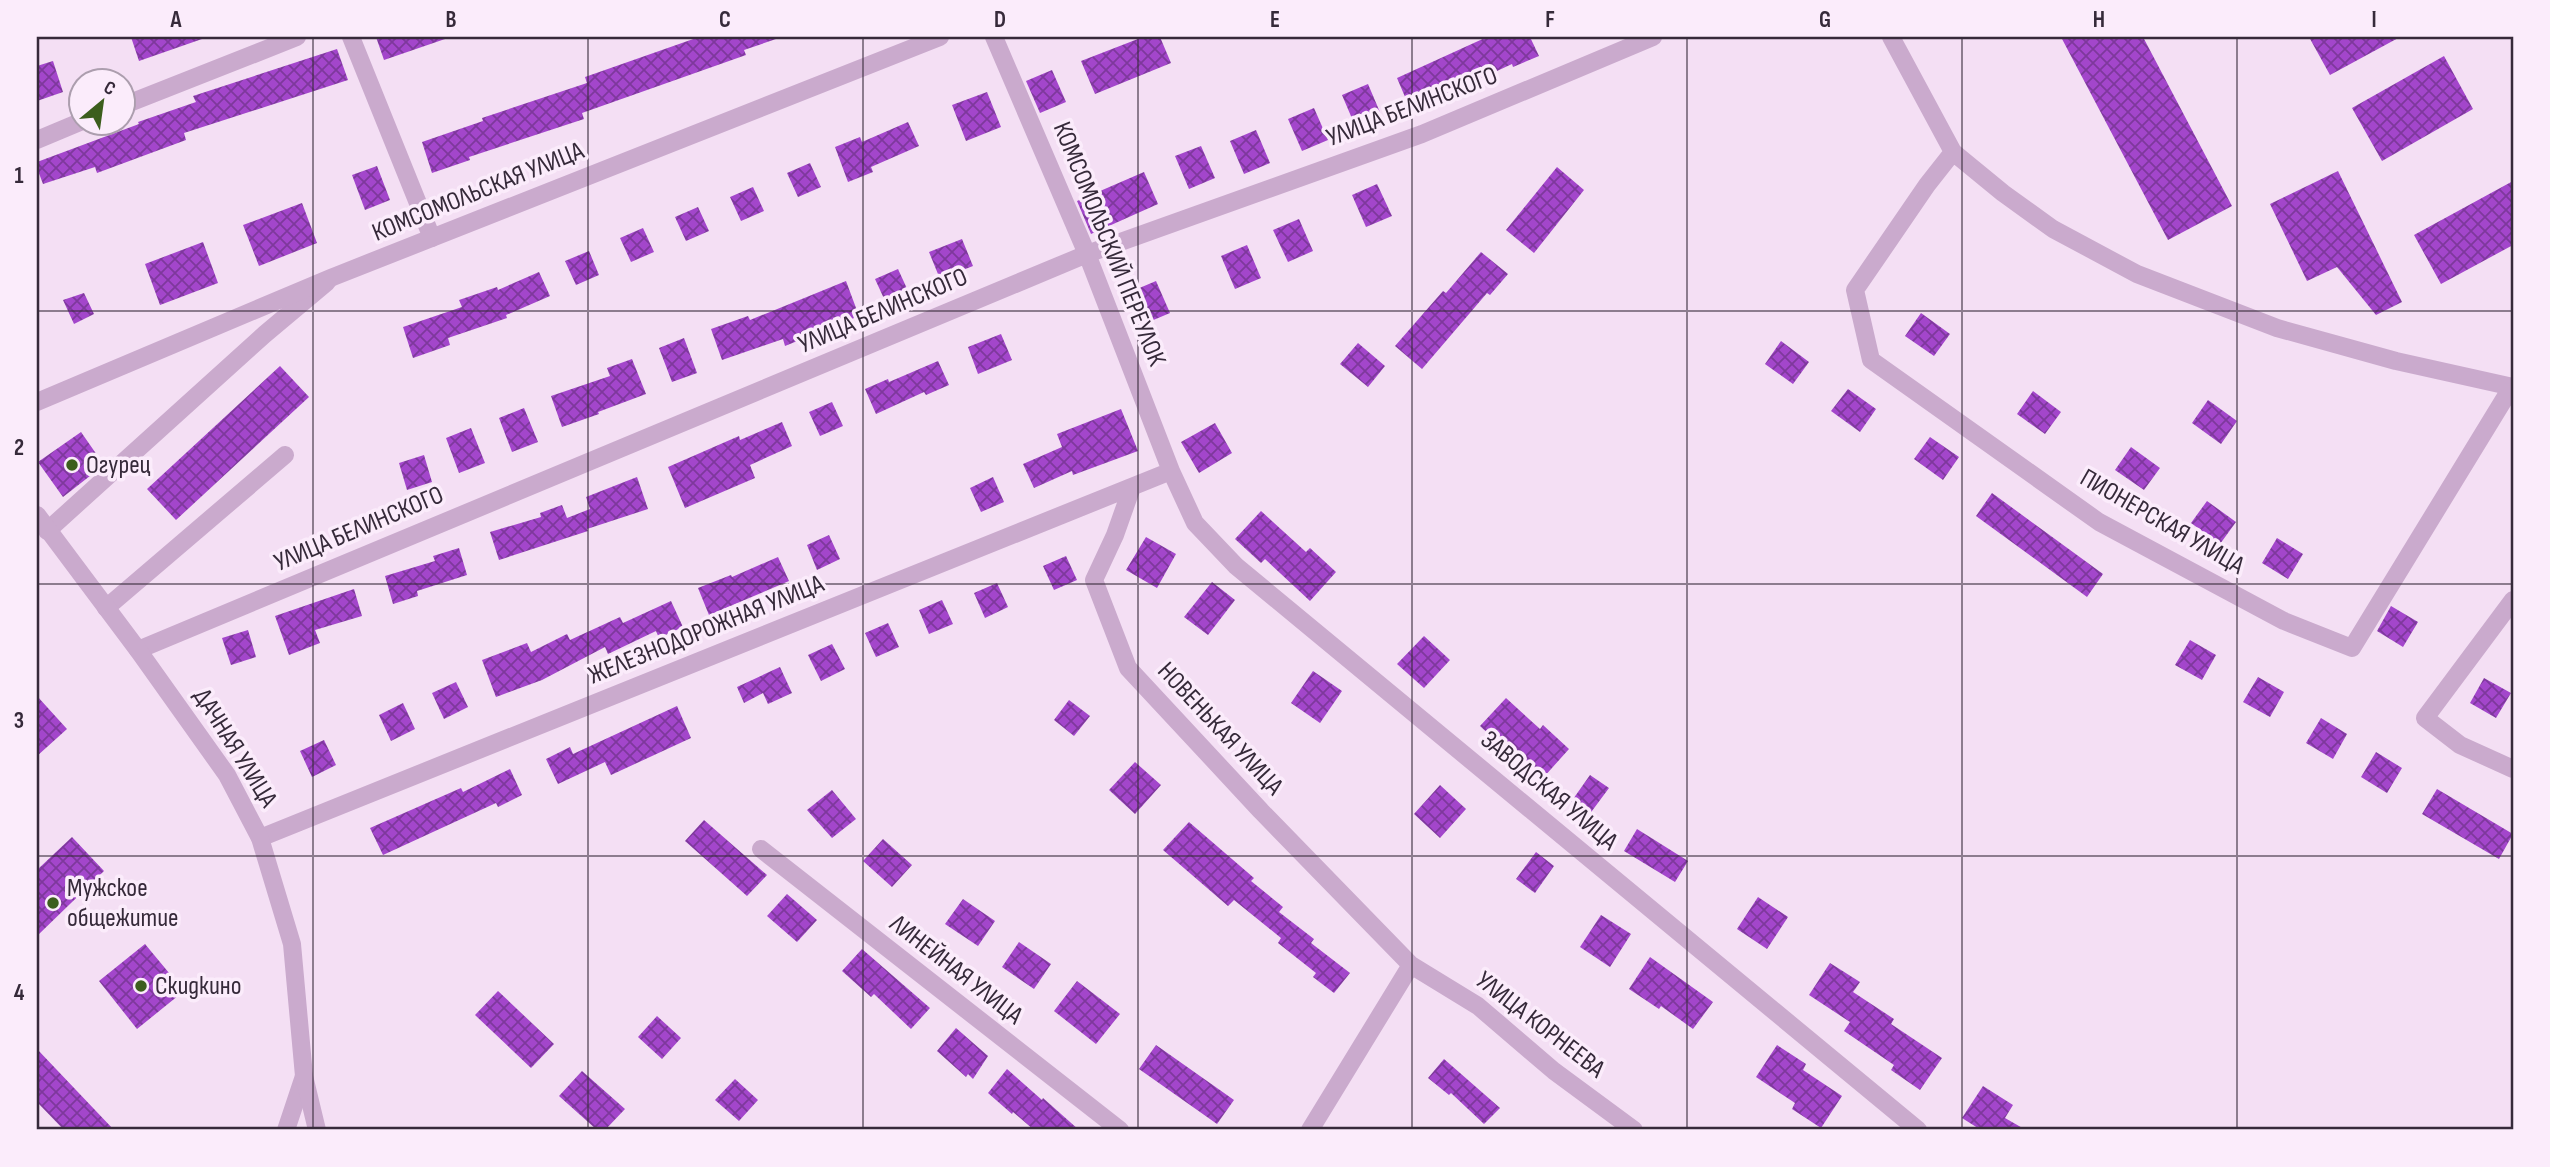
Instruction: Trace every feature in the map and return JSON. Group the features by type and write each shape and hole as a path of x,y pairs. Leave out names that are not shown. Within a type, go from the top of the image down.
{"street":[{"path":"136,100 297,37"},
{"path":"351,37 432,238"},
{"name":"КОМСОМОЛЬСКАЯ УЛИЦА","path":"37,402 333,277 940,37"},
{"name":"КОМСОМОЛЬСКИЙ ПЕРЕУЛОК","path":"994,37 1087,254 1171,471"},
{"name":"УЛИЦА БЕЛИНСКОГО","path":"138,650 1087,254 1422,134 1653,37"},
{"path":"1891,37 1953,152 2053,229 2137,274 2277,328 2396,361 2512,388"},
{"path":"37,139 66,128"},
{"name":"ПИОНЕРСКАЯ УЛИЦА","path":"1953,152 1855,290 1871,360 2099,522 2284,621 2352,648 2512,388"},
{"path":"47,531 265,334 333,277"},
{"path":"106,608 285,455"},
{"name":"ЖЕЛЕЗНОДОРОЖНАЯ УЛИЦА","path":"260,838 1171,471"},
{"name":"ЗАВОДСКАЯ УЛИЦА","path":"1171,471 1195,523 1236,565 1918,1130"},
{"name":"НОВЕНЬКАЯ УЛИЦА","path":"1132,487 1115,535 1094,580 1128,668 1261,811 1411,965"},
{"name":"ДАЧНАЯ УЛИЦА","path":"37,515 227,775 260,838 292,944 304,1076 317,1130"},
{"path":"2513,600 2425,718 2460,745 2513,769"},
{"name":"ЛИНЕЙНАЯ УЛИЦА","path":"761,849 1120,1130"},
{"path":"1310,1130 1411,965"},
{"name":"УЛИЦА КОРНЕЕВА","path":"1411,965 1478,1006 1554,1071 1634,1130"},
{"path":"286,1130 304,1076"}],"building":[{"path":"131,37 202,37 202,39 139,61"},
{"path":"376,37 445,37 445,39 384,60"},
{"path":"699,37 776,39 744,50 746,55 582,113 584,119 469,157 470,160 432,173 422,142 483,121 482,118 587,83 585,77"},
{"path":"1143,37 1160,37 1171,63 1095,94 1081,61"},
{"path":"1487,37 1530,37 1539,56 1513,67 1512,64 1411,111 1397,78"},
{"path":"2061,37 2143,37 2232,206 2168,240"},
{"path":"2309,37 2400,37 2330,75"},
{"path":"337,49 348,80 184,133 186,140 97,173 95,167 43,184 37,162 107,136 136,136 138,122 196,102 193,96"},
{"path":"2444,56 2473,109 2382,161 2352,108"},
{"path":"53,61 63,92 37,101 37,66"},
{"path":"1052,70 1066,102 1040,113 1026,81"},
{"path":"1368,84 1382,117 1356,128 1342,95"},
{"path":"987,92 1001,127 966,141 952,105"},
{"path":"1314,108 1328,140 1302,151 1288,119"},
{"path":"908,122 919,146 871,167 873,172 848,182 835,147 860,137 862,142"},
{"path":"1256,130 1270,163 1244,174 1230,141"},
{"path":"1201,146 1215,178 1189,189 1175,156"},
{"path":"810,163 821,187 798,197 787,173"},
{"path":"377,166 390,200 365,210 352,175"},
{"path":"1557,167 1584,190 1534,253 1506,230"},
{"path":"2338,171 2402,302 2376,315 2337,267 2307,281 2270,204"},
{"path":"1144,172 1158,204 1091,234 1077,201"},
{"path":"2513,181 2513,245 2441,284 2414,235"},
{"path":"1377,184 1392,216 1366,227 1352,195"},
{"path":"753,187 764,211 741,221 730,197"},
{"path":"302,203 317,243 259,266 243,225"},
{"path":"698,207 709,231 686,241 675,217"},
{"path":"1299,219 1313,251 1288,262 1273,230"},
{"path":"643,228 654,252 631,262 620,238"},
{"path":"962,239 973,266 940,279 929,252"},
{"path":"203,242 218,283 160,305 145,264"},
{"path":"1247,245 1261,278 1235,289 1221,256"},
{"path":"589,251 599,275 576,285 565,261"},
{"path":"1481,252 1508,274 1490,295 1487,293 1422,369 1395,346"},
{"path":"898,269 909,293 886,303 875,279"},
{"path":"539,272 550,296 506,315 507,318 448,338 450,345 413,358 403,327 462,307 459,300 497,287 498,290"},
{"path":"846,281 859,316 785,346 783,339 722,360 711,329 748,316 750,320"},
{"path":"1156,281 1170,313 1144,324 1130,292"},
{"path":"84,293 94,314 74,324 63,300"},
{"path":"1921,313 1950,334 1934,356 1905,336"},
{"path":"1001,334 1012,360 978,374 968,347"},
{"path":"684,338 697,373 672,382 659,348"},
{"path":"1781,341 1809,362 1793,384 1765,364"},
{"path":"1358,343 1385,366 1368,387 1340,364"},
{"path":"632,359 646,394 562,427 551,396 610,376 607,368"},
{"path":"938,361 949,385 926,395 924,392 876,414 865,389"},
{"path":"280,366 309,397 176,520 147,489"},
{"path":"1848,389 1876,409 1860,432 1831,411"},
{"path":"2033,391 2061,412 2045,434 2017,414"},
{"path":"2208,400 2237,421 2221,444 2192,423"},
{"path":"832,402 843,426 820,436 809,412"},
{"path":"524,408 538,442 512,452 499,418"},
{"path":"1121,409 1138,451 1073,475 1072,471 1034,488 1023,464 1062,447 1057,434"},
{"path":"782,422 792,446 750,465 755,478 685,508 668,467 739,436 740,440"},
{"path":"1215,423 1232,453 1199,473 1181,442"},
{"path":"471,428 485,463 459,473 446,438"},
{"name":"Огурец","path":"81,432 104,465 63,497 38,462"},
{"path":"1930,437 1959,457 1943,480 1914,459"},
{"path":"2131,447 2160,468 2144,490 2115,470"},
{"path":"424,455 432,482 407,490 399,463"},
{"path":"637,477 648,509 499,560 490,532 541,517 540,513 562,505 567,518 590,509 586,497"},
{"path":"993,477 1004,502 981,512 970,488"},
{"path":"1992,493 2103,574 2087,597 1976,516"},
{"path":"2207,501 2236,522 2220,544 2191,523"},
{"path":"1261,511 1306,552 1310,548 1336,572 1310,601 1265,559 1261,563 1235,539"},
{"path":"829,535 840,559 817,570 807,545"},
{"path":"1146,537 1176,554 1157,588 1126,570"},
{"path":"2277,538 2303,554 2288,579 2262,563"},
{"path":"459,548 467,575 417,591 418,596 393,604 385,576 435,561 433,556"},
{"path":"1066,556 1077,580 1054,590 1043,566"},
{"path":"778,557 789,581 709,615 698,588"},
{"path":"1212,582 1235,600 1208,635 1184,617"},
{"path":"997,583 1008,607 985,618 974,593"},
{"path":"354,589 362,616 315,630 320,643 289,655 275,616"},
{"path":"942,600 953,624 929,634 919,610"},
{"path":"671,601 683,627 659,638 656,631 608,654 605,647 542,680 496,697 482,660 527,643 531,652 567,634 570,640 620,617 623,623"},
{"path":"2391,606 2418,622 2403,647 2377,631"},
{"path":"888,623 899,647 876,657 865,633"},
{"path":"248,630 256,657 231,665 222,638"},
{"path":"1424,636 1450,660 1424,688 1397,664"},
{"path":"2190,640 2216,655 2202,680 2175,665"},
{"path":"832,644 845,669 821,681 808,655"},
{"path":"780,667 792,693 768,704 763,693 744,703 737,687"},
{"path":"1313,671 1342,691 1320,723 1291,703"},
{"path":"2258,677 2284,692 2270,717 2243,702"},
{"path":"2484,678 2511,693 2496,718 2470,703"},
{"path":"456,682 468,707 444,719 432,693"},
{"path":"37,696 67,729 37,756"},
{"path":"1506,698 1540,729 1543,725 1569,749 1543,778 1509,746 1506,750 1480,726"},
{"path":"1069,700 1090,716 1074,736 1054,720"},
{"path":"403,703 415,729 391,741 379,715"},
{"path":"677,706 691,738 611,775 605,762 558,784 546,759 570,747 573,754"},
{"path":"2321,718 2347,734 2333,759 2306,743"},
{"path":"324,740 336,765 312,777 300,751"},
{"path":"2376,752 2402,768 2387,793 2361,777"},
{"path":"1135,762 1161,785 1135,814 1109,790"},
{"path":"510,769 522,795 498,807 496,803 383,855 370,828 461,788 463,792"},
{"path":"1590,775 1609,788 1589,815 1571,802"},
{"path":"1440,785 1466,809 1440,838 1414,814"},
{"path":"2437,789 2513,834 2499,859 2422,814"},
{"path":"832,790 856,819 832,838 807,810"},
{"path":"704,820 767,875 747,896 685,841"},
{"path":"1189,822 1254,878 1251,881 1283,907 1279,912 1314,939 1311,943 1350,973 1334,993 1313,977 1316,973 1278,943 1281,938 1234,900 1228,906 1163,850"},
{"path":"1637,829 1688,861 1675,882 1624,851"},
{"name":"Мужское общежитие","path":"72,837 104,871 37,936 37,870"},
{"path":"883,839 912,865 892,887 863,861"},
{"path":"1536,852 1554,866 1535,893 1516,879"},
{"path":"787,894 817,920 797,942 767,916"},
{"path":"1758,897 1788,917 1767,949 1737,929"},
{"path":"963,899 995,921 978,946 945,924"},
{"path":"1601,915 1631,934 1610,967 1580,947"},
{"path":"1019,942 1051,964 1034,989 1002,967"},
{"name":"Скидкино","path":"145,944 184,991 137,1029 99,981"},
{"path":"862,949 930,1008 911,1029 874,994 871,997 842,971"},
{"path":"1650,957 1713,1002 1693,1029 1661,1006 1659,1009 1629,989"},
{"path":"1830,963 1860,982 1853,992 1894,1019 1891,1024 1942,1058 1920,1090 1891,1070 1894,1065 1844,1031 1850,1022 1809,995"},
{"path":"1077,981 1120,1014 1096,1044 1054,1011"},
{"path":"498,991 554,1044 531,1068 475,1015"},
{"path":"657,1016 681,1038 662,1059 638,1037"},
{"path":"956,1028 988,1056 973,1079 968,1074 966,1077 937,1051"},
{"path":"1156,1045 1234,1100 1217,1124 1139,1069"},
{"path":"1777,1045 1806,1064 1803,1070 1842,1096 1821,1128 1792,1109 1795,1103 1756,1077"},
{"path":"37,1049 114,1130 64,1130 37,1102"},
{"path":"1444,1059 1500,1108 1484,1124 1451,1093 1449,1095 1428,1078"},
{"path":"1007,1069 1079,1130 1034,1130 1013,1112 1012,1114 988,1093"},
{"path":"582,1071 625,1109 605,1130 597,1130 559,1096"},
{"path":"735,1079 758,1100 739,1121 715,1100"},
{"path":"1983,1086 2013,1105 2005,1118 2026,1130 1981,1130 1962,1118"}],"place":[{"name":"Огурец","path":"72,465"},
{"name":"Мужское общежитие","path":"53,903"},
{"name":"Скидкино","path":"141,986"}]}
